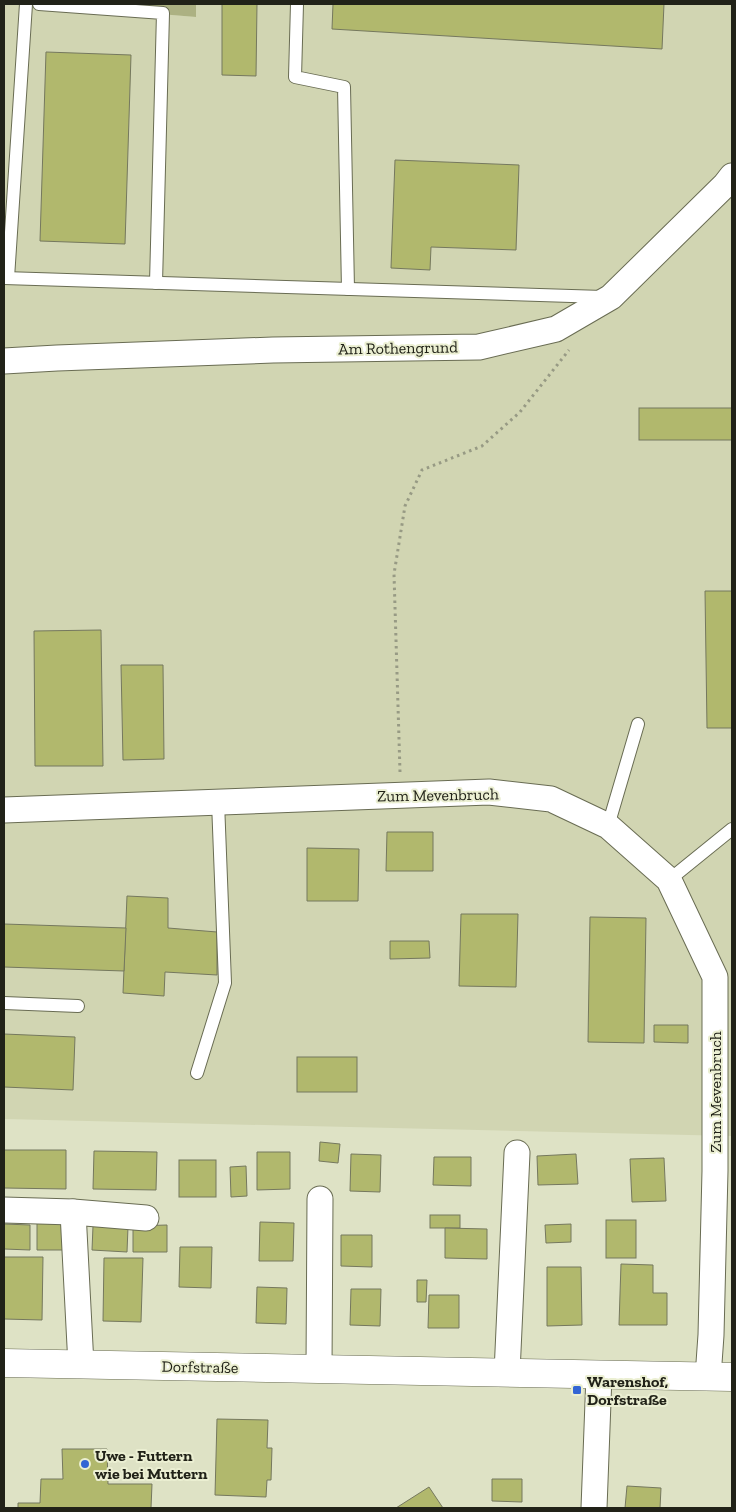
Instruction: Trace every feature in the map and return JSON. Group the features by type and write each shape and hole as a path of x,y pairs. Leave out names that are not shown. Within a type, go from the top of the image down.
{"street":[{"name":"Am Rothengrund","path":"4,361 263,351 479,347 556,329 611,297 732,176"},
{"name":"Zum Mevenbruch","path":"4,810 489,792 551,799 608,826 669,880 715,977 716,1171 711,1335 720,1377"},
{"path":"508,1373 517,1153"},
{"path":"319,1369 320,1198"},
{"path":"4,1210 73,1212 146,1218"},
{"path":"73,1212 81,1365"},
{"name":"Dorfstraße","path":"4,1363 720,1377"},
{"path":"594,1508 599,1375"}],"lane":[{"path":"26,4 6,278 611,297"},
{"path":"39,4 163,13 156,283"},
{"path":"297,4 296,76 344,87 348,289"},
{"path":"608,826 638,724"},
{"path":"197,1073 225,983 218,802"},
{"path":"669,880 732,829"},
{"path":"4,1003 78,1006"}],"path":[{"path":"401,795 394,574 405,506 422,470 482,446 520,412 574,343"}],"shaded area":[{"path":"4,4 39,4 196,17 196,4 732,4 732,1136 4,1119"},
{"path":"39,4 196,4 196,17"}],"building":[{"path":"222,4 257,4 256,76 222,75"},
{"path":"333,4 664,4 662,49 332,29"},
{"path":"46,52 131,55 125,244 40,241"},
{"path":"395,160 519,165 516,250 431,247 430,270 391,268"},
{"path":"639,408 732,408 732,440 639,440"},
{"path":"705,591 732,591 732,728 707,728"},
{"path":"101,630 103,766 35,766 34,631"},
{"path":"121,665 163,665 164,759 123,760"},
{"path":"387,832 433,832 433,871 386,871"},
{"path":"307,848 359,849 358,901 307,901"},
{"path":"127,896 168,898 168,928 217,932 217,975 165,972 164,996 123,993"},
{"path":"461,914 518,914 516,987 459,986"},
{"path":"590,917 646,918 644,1043 588,1042"},
{"path":"4,924 126,928 124,971 4,967"},
{"path":"390,941 429,941 430,958 390,959"},
{"path":"654,1025 688,1025 688,1043 654,1042"},
{"path":"4,1034 75,1037 73,1090 4,1087"},
{"path":"297,1057 357,1057 357,1092 297,1092"},
{"path":"320,1142 340,1144 338,1163 319,1161"},
{"path":"4,1150 66,1150 66,1189 4,1188"},
{"path":"94,1151 157,1152 156,1190 93,1189"},
{"path":"257,1152 290,1152 290,1189 257,1190"},
{"path":"351,1154 381,1155 380,1192 350,1191"},
{"path":"576,1154 578,1184 538,1185 537,1156"},
{"path":"434,1157 471,1157 471,1186 433,1185"},
{"path":"664,1158 666,1201 632,1202 630,1159"},
{"path":"179,1160 216,1160 216,1197 179,1197"},
{"path":"246,1166 247,1196 231,1197 230,1167"},
{"path":"430,1215 460,1215 460,1228 430,1228"},
{"path":"606,1220 636,1220 636,1258 606,1258"},
{"path":"260,1222 294,1223 293,1261 259,1261"},
{"path":"37,1223 67,1223 66,1250 37,1250"},
{"path":"4,1224 30,1225 30,1250 4,1249"},
{"path":"571,1224 571,1242 546,1243 545,1225"},
{"path":"167,1225 167,1252 133,1252 133,1226"},
{"path":"93,1226 128,1227 127,1252 92,1250"},
{"path":"445,1228 487,1229 487,1259 445,1258"},
{"path":"341,1235 372,1235 372,1267 341,1266"},
{"path":"180,1247 212,1247 211,1288 179,1287"},
{"path":"4,1257 43,1257 42,1320 4,1319"},
{"path":"104,1258 143,1258 141,1322 103,1321"},
{"path":"621,1264 653,1265 653,1293 667,1293 667,1325 619,1325"},
{"path":"547,1267 581,1267 582,1325 547,1326"},
{"path":"417,1280 427,1280 426,1302 417,1302"},
{"path":"257,1287 287,1288 286,1324 256,1323"},
{"path":"351,1289 381,1289 380,1326 350,1325"},
{"path":"429,1295 459,1295 459,1328 428,1328"},
{"path":"217,1419 268,1420 267,1448 272,1448 271,1480 267,1480 266,1497 215,1495"},
{"name":"Uwe - Futtern wie bei Muttern","path":"62,1449 107,1449 108,1484 152,1484 151,1508 18,1508 18,1503 40,1503 41,1479 63,1479"},
{"path":"492,1479 522,1479 522,1502 492,1501"},
{"path":"627,1486 661,1488 660,1508 625,1508"},
{"path":"429,1487 443,1508 396,1508"}],"place":[{"name":"Warenshof, Dorfstraße","path":"577,1390"},
{"name":"Uwe - Futtern wie bei Muttern","path":"85,1464"}]}
